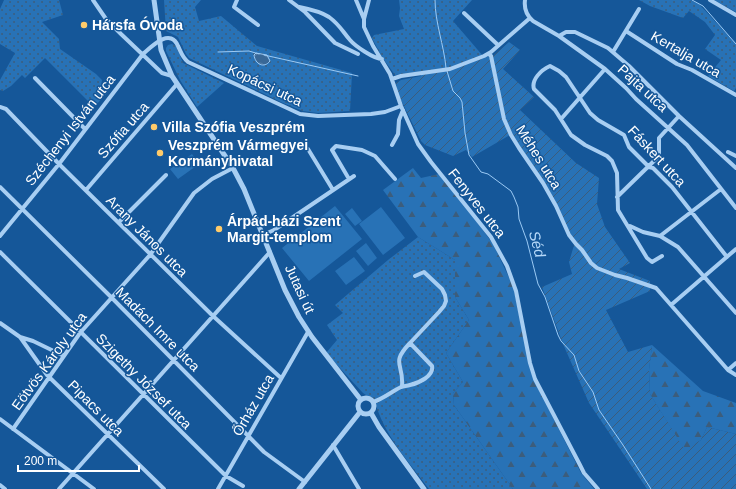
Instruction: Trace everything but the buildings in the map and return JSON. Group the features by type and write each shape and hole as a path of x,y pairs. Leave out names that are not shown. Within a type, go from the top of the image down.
{"street":[{"name":"Jutasi út","path":"93,0 114,28 162,73 172,76"},
{"name":"Jutasi út","path":"154,0 161,50 172,76 233,168 244,189 289,299 308,332 360,400"},
{"path":"237,0 234,7 258,25"},
{"path":"288,0 299,7 335,43 358,54"},
{"path":"356,0 364,19"},
{"name":"Fenyves utca","path":"369,0 364,19 366,33 392,79 402,108 418,144 498,248 507,266 516,291 530,363 535,379 584,473 598,489"},
{"path":"392,79 422,72 450,69 489,54 530,18 525,7 525,0"},
{"path":"710,0 736,15"},
{"path":"299,7 326,15 340,26 350,41 355,45 376,59 382,59"},
{"path":"613,52 639,9"},
{"path":"464,13 498,46"},
{"name":"Pajta utca","path":"530,18 605,68 636,99 687,144 736,208"},
{"name":"Kertalja utca","path":"626,31 677,64 692,70 736,95"},
{"path":"559,36 566,32 575,32 601,44 613,52 679,116 736,168"},
{"name":"Kopácsi utca","path":"159,40 168,38 173,39 178,44 184,59 188,62 300,114 318,116 371,114 402,108"},
{"name":"Széchenyi István utca","path":"0,236 59,164 142,54 159,40"},
{"name":"Méhes utca","path":"489,54 491,56 504,119 511,135 543,183 556,206 569,235 591,263 597,268 656,288 728,370 736,375"},
{"name":"Fáskert utca","path":"561,119 555,110 534,89 532,85 534,80 550,66 559,70 566,77 594,116 624,135 629,147 672,187 727,257"},
{"path":"605,68 561,119 571,135 578,141 604,153 612,161 617,173 618,210 647,258 652,262 662,256"},
{"path":"36,78 85,129"},
{"name":"Szófia utca","path":"86,190 177,84"},
{"name":"Arany János utca","path":"0,107 6,109 150,255 213,316 281,378"},
{"path":"392,145 398,134 398,120 402,108"},
{"path":"617,197 649,167 659,155 659,138 679,116"},
{"path":"349,179 332,150 333,147 336,146 362,150 375,156 395,179"},
{"path":"308,149 333,190"},
{"path":"728,152 736,156"},
{"name":"Eötvös Károly utca","path":"13,429 80,333 150,255 194,193 208,181 233,168"},
{"path":"119,222 166,175"},
{"path":"263,235 274,230 354,176"},
{"name":"Madách Imre utca","path":"0,187 264,452 305,482"},
{"path":"660,236 721,189"},
{"path":"626,222 632,228 660,236 676,245 736,313"},
{"path":"671,305 736,249"},
{"name":"Szigethy József utca","path":"0,252 80,333 226,476 243,486"},
{"path":"59,489 270,252"},
{"path":"402,386 403,376 398,361 401,353 439,312 446,301 442,289 424,272 415,276"},
{"name":"Pipacs utca","path":"0,323 20,337 33,341 64,356"},
{"name":"Őrház utca","path":"218,489 308,332"},
{"name":"Pipacs utca","path":"20,337 50,377 107,435 164,489"},
{"path":"373,402 402,386 410,385 424,379 433,370 432,366 410,343"},
{"path":"728,370 736,363"},
{"path":"367,398 373,402 374,408 370,413 366,415 360,412 358,405 360,400 367,398"},
{"path":"299,489 332,445 360,412"},
{"path":"370,413 424,489"},
{"path":"0,419 94,489"},
{"path":"332,445 359,489"},
{"path":"0,485 5,489"}],"green space":[{"path":"4,0 59,0 63,15 42,22 59,39 60,49 96,74 102,80 101,86 108,92 94,107 45,58 25,78 22,75 11,86 3,91 0,90 0,80 15,53 0,44 0,9"},
{"path":"164,0 201,0 195,7 199,21 221,16 257,46 352,73 350,111 318,113 303,111 189,58 178,37 166,31"},
{"path":"399,0 472,0 453,21 483,56 449,68 395,75 382,57 372,38 374,35 404,29 399,16"},
{"path":"639,0 690,0 699,4 736,44 736,88 734,91 708,76 721,60 705,49 715,35 705,22 689,11 683,18 650,6"},
{"path":"714,0 736,0 736,12"},
{"path":"509,42 520,50 503,69 534,97 520,110 576,163 599,178 597,204 605,227 630,263 619,269 650,281 650,291 606,310 628,352 652,345 649,370 650,394 685,450 701,440 707,427 736,434 736,489 647,489 589,403 563,344 542,287 572,274 569,262 575,242 571,237 557,205 510,135 472,157 466,150 453,156 425,145 421,141 398,94 396,83 401,80 421,76 421,71 449,68 483,56 492,57"},
{"path":"172,44 176,46 183,63 224,83 197,107 180,80 166,51 168,45"},
{"path":"192,154 199,164 178,179 170,169"},
{"path":"413,168 421,178 439,174 452,188 493,244 513,286 527,353 540,392 581,473 594,489 513,489 454,405 453,393 463,382 446,353 469,320 455,297 455,260 418,237 383,190"},
{"path":"335,206 362,239 309,281 282,248"},
{"path":"381,207 405,238 383,255 359,224"},
{"path":"352,208 362,221 355,226 345,214"},
{"path":"418,237 455,260 455,297 469,320 446,353 463,382 453,393 454,405 513,489 429,489 390,436 375,401 363,393 326,353 337,340 327,325 343,313 335,305 388,260"},
{"path":"366,243 377,258 368,266 356,251"},
{"path":"354,257 365,271 346,285 335,271"},
{"path":"652,345 703,391 736,403 736,434 707,427 701,440 685,451 650,394 649,370"}],"water":[{"path":"256,53 267,55 270,61 265,65 258,63 254,55"}],"waterway":[{"name":"Séd","path":"435,0 436,17 446,68"},
{"name":"Séd","path":"692,0 703,6 736,44"},
{"path":"218,52 249,51 259,54"},
{"path":"264,55 358,76"},
{"name":"Séd","path":"447,71 453,91 462,102 469,155 481,172 488,174 511,191 518,207 519,219 527,241 538,284 545,297 558,335 561,341 574,355 579,371 593,392 599,410 651,489"}],"place":[{"name":"Hársfa Óvoda","path":"84,25"},
{"name":"Villa Szófia Veszprém","path":"154,127"},
{"name":"Veszprém Vármegyei Kormányhivatal","path":"160,153"},
{"name":"Árpád-házi Szent Margit-templom","path":"219,229"}]}
